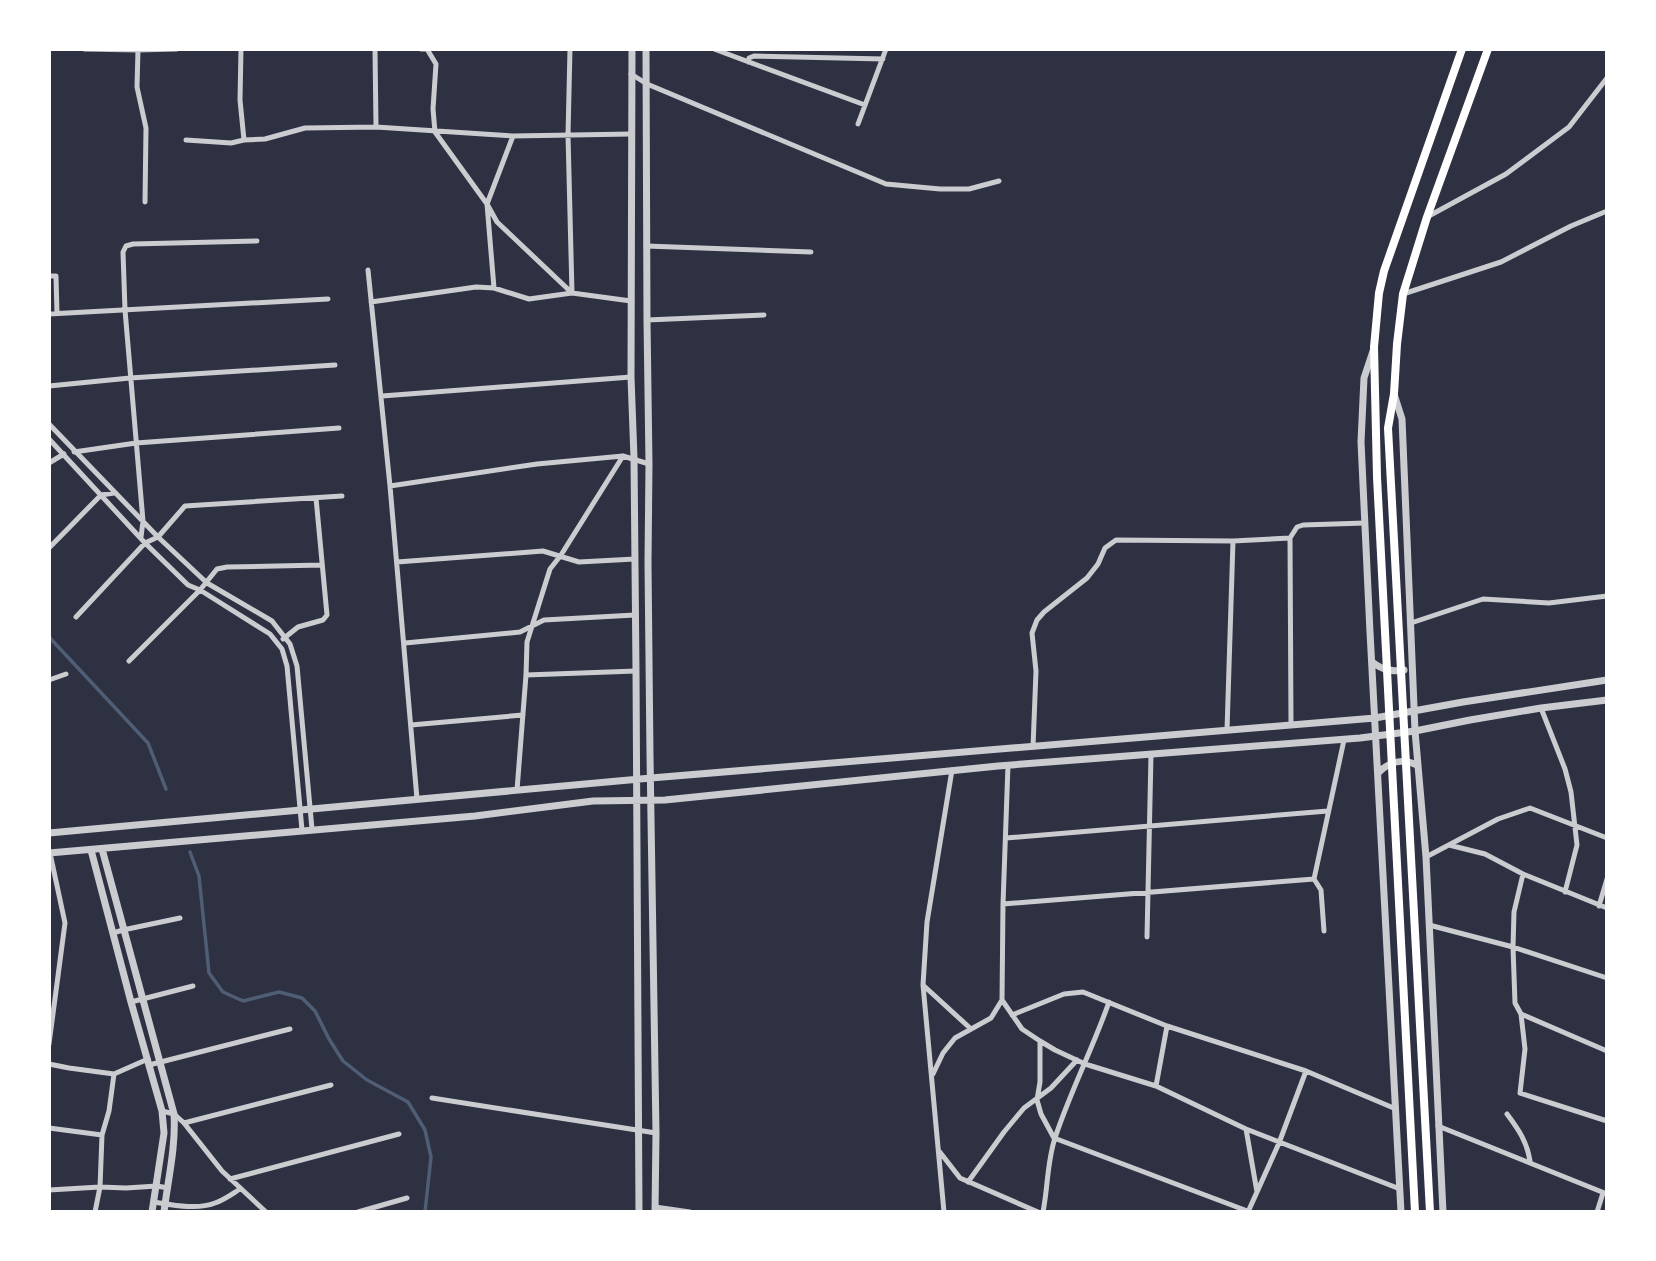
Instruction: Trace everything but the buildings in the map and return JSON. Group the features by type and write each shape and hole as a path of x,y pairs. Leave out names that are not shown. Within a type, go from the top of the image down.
{"main road":[{"path":"1415,1212 1377,477 1374,347 1384,271 1462,49"},
{"path":"1430,1212 1388,428 1404,294 1427,217 1488,49"}],"street":[{"path":"84,49 177,49"},
{"path":"241,49 240,100 244,140"},
{"path":"375,49 376,127"},
{"path":"421,49 427,49 436,64 433,109 435,132 497,222 572,293"},
{"path":"570,49 568,135 572,293"},
{"path":"646,49 655,1210 690,1212"},
{"path":"714,49 865,106"},
{"path":"858,124 886,49"},
{"path":"138,50 137,87 146,128 145,202"},
{"path":"634,50 631,74 631,377 635,559 639,1212"},
{"path":"748,62 749,58 754,56 883,59"},
{"path":"631,74 647,84 886,184 969,189 999,181"},
{"path":"1427,217 1506,174 1569,127 1607,78"},
{"path":"186,140 231,143 265,139 305,128 376,127 513,136 631,134"},
{"path":"494,288 487,204 513,136"},
{"path":"1404,294 1501,262 1607,211"},
{"path":"141,537 143,521 130,378 123,252 126,246 133,244 257,241"},
{"path":"646,246 811,252"},
{"path":"368,270 382,396 417,799"},
{"path":"49,276 56,275 57,314"},
{"path":"371,302 476,287 494,288 529,299 572,293 631,301"},
{"path":"49,314 328,299"},
{"path":"647,320 764,316"},
{"path":"1374,347 1364,378 1362,415 1365,523 1401,1212"},
{"path":"49,386 335,365"},
{"path":"382,396 631,377"},
{"path":"1394,394 1402,419 1415,731 1426,857 1438,1126 1445,1211"},
{"path":"49,424 206,583 272,621 286,638 294,651 297,666 305,809 302,830"},
{"path":"49,463 63,454 136,443 339,428"},
{"path":"49,439 145,543 188,585 261,628 278,643 287,666 305,809 312,829"},
{"path":"390,486 537,464 622,456 649,464"},
{"path":"517,790 527,642 531,627 550,569 622,456"},
{"path":"49,548 101,495 115,493"},
{"path":"75,617 145,543 158,537 186,506 342,496"},
{"path":"278,643 298,627 323,620 327,615 316,498"},
{"path":"1291,724 1290,538 1297,527 1303,525 1365,523"},
{"path":"1033,747 1036,671 1032,633 1037,620 1044,612 1087,578 1109,544 1116,540 1233,541 1290,538"},
{"path":"1227,730 1233,541"},
{"path":"397,562 543,551 579,562 635,559"},
{"path":"129,661 218,569 322,565"},
{"path":"1411,623 1483,598 1549,603 1607,596"},
{"path":"404,643 520,632 544,620 635,615"},
{"path":"1372,662 1382,669 1393,671 1412,666"},
{"path":"526,675 636,671"},
{"path":"49,680 66,674"},
{"path":"49,833 636,779 1375,718 1607,680"},
{"path":"49,1044 65,923 50,853 475,816 593,801 651,800 1009,765 1344,740 1607,700"},
{"path":"1541,708 1571,792 1577,845 1565,892"},
{"path":"411,725 523,715"},
{"path":"1324,931 1321,890 1314,879 1344,740"},
{"path":"1147,937 1151,755"},
{"path":"1378,774 1393,762 1403,761 1418,765"},
{"path":"932,1076 943,1053 955,1038 991,1018 1002,1000 1009,765"},
{"path":"944,1212 923,985 928,922 952,770"},
{"path":"1426,857 1498,819 1530,808 1607,838"},
{"path":"1006,838 1328,811"},
{"path":"1449,845 1485,854 1523,874 1607,908"},
{"path":"102,849 174,1114 175,1130 164,1208"},
{"path":"91,850 162,1111 164,1133 152,1212"},
{"path":"1523,874 1514,912 1513,947 1515,1003 1521,1014 1525,1049 1520,1093 1607,1121"},
{"path":"1003,904 1314,879"},
{"path":"1599,906 1607,879"},
{"path":"113,933 180,918"},
{"path":"1428,925 1513,947 1607,978"},
{"path":"923,985 971,1028"},
{"path":"131,1002 192,986"},
{"path":"1012,1015 1064,994 1083,992 1167,1026 1306,1071 1396,1109"},
{"path":"1002,1000 1023,1029 1055,1050 1084,1064 1156,1086 1245,1129 1400,1189"},
{"path":"938,1149 960,1178 1041,1212 1047,1193 1047,1168 1055,1138 1109,1002"},
{"path":"1521,1014 1607,1051"},
{"path":"1156,1086 1167,1026"},
{"path":"49,1064 114,1074 148,1062 160,1063 290,1028"},
{"path":"1040,1041 1037,1100 1041,1114 1055,1138 1249,1212 1306,1071"},
{"path":"968,1182 1024,1108 1051,1088 1077,1060"},
{"path":"95,1212 100,1187 102,1135 109,1111 114,1074"},
{"path":"184,1123 331,1085"},
{"path":"432,1098 656,1133"},
{"path":"162,1111 174,1114 184,1123 222,1171 266,1212"},
{"path":"1507,1114 1527,1144 1530,1161"},
{"path":"1438,1126 1605,1193 1597,1212"},
{"path":"49,1128 102,1135"},
{"path":"1245,1129 1257,1192"},
{"path":"230,1179 399,1134"},
{"path":"49,1190 157,1186 167,1188"},
{"path":"154,1202 164,1208 207,1206 240,1189"},
{"path":"358,1212 407,1198"}],"waterway":[{"path":"49,637 148,743 166,789"},
{"path":"190,852 199,876 209,973 223,992 243,1001 279,992 302,998 315,1011 343,1061 367,1080 408,1102 425,1130 431,1157 425,1212"}]}
